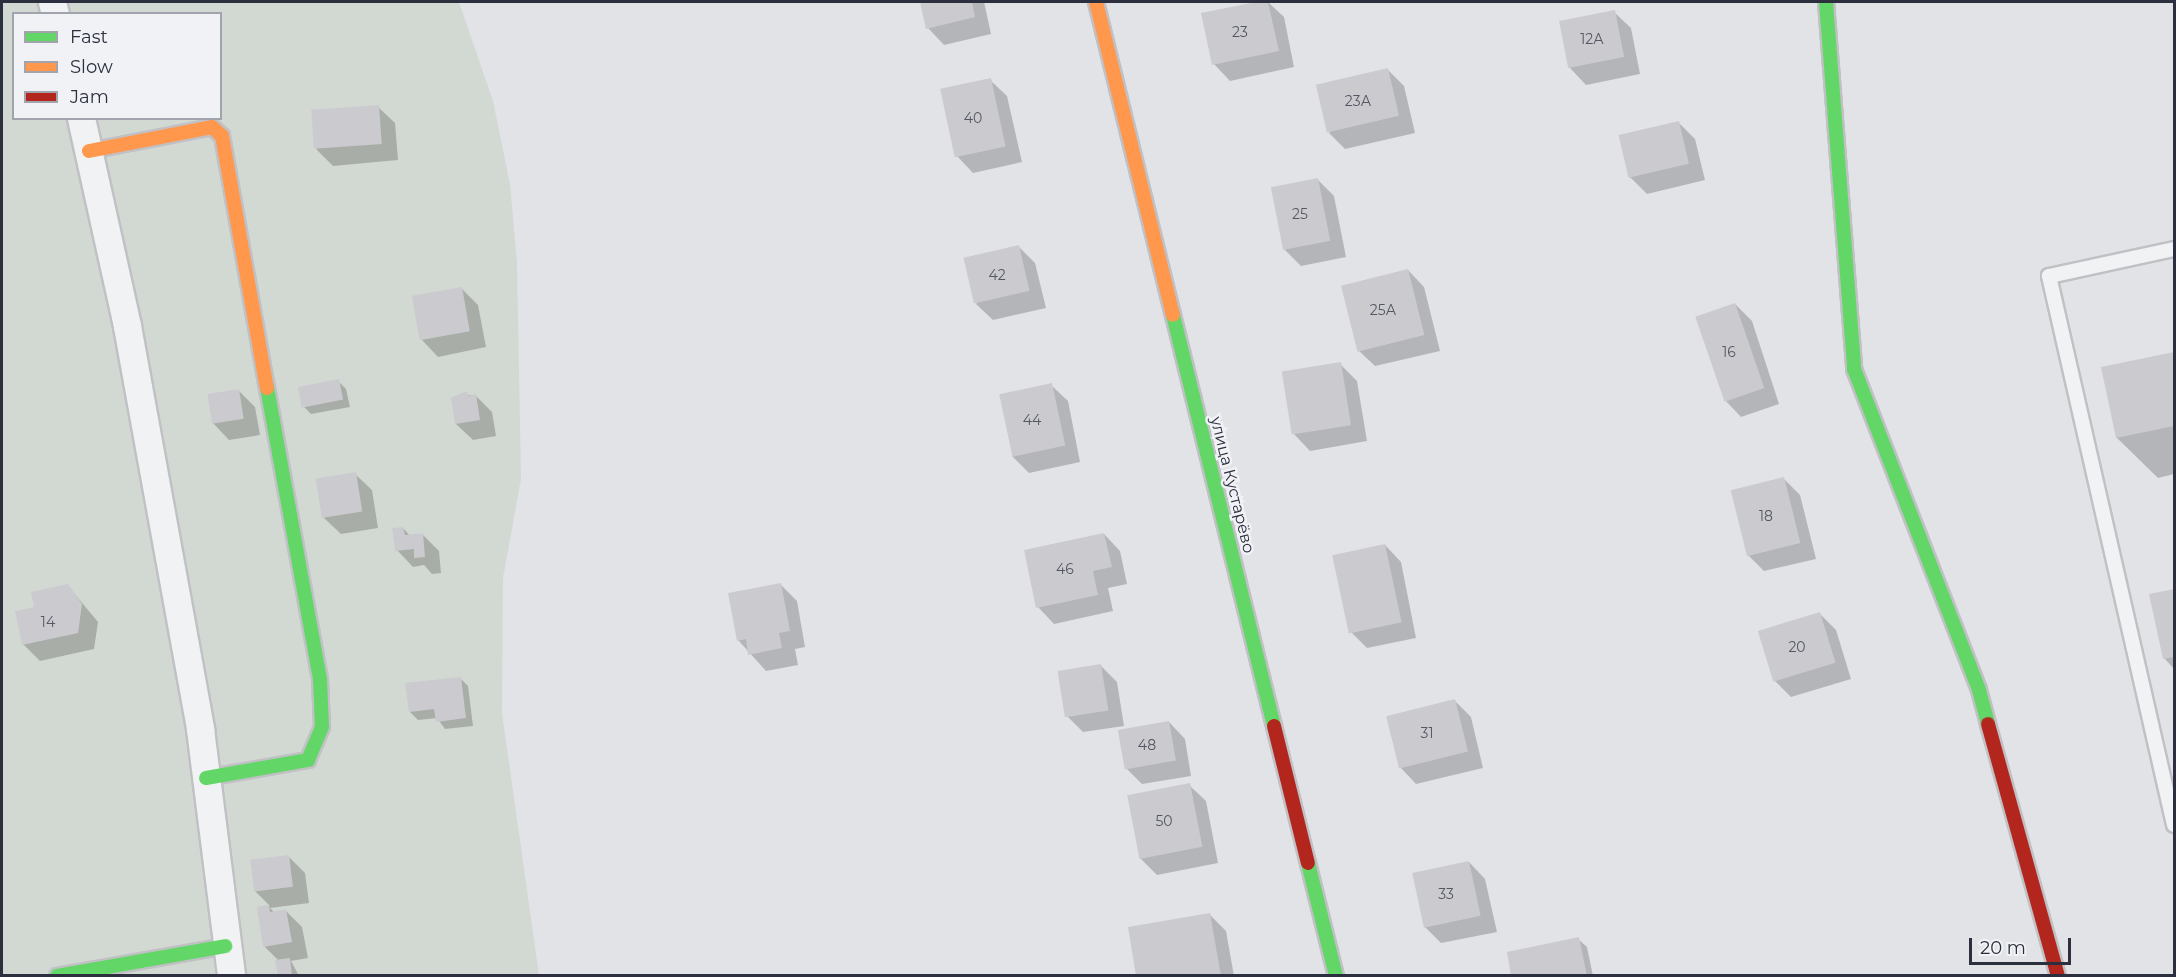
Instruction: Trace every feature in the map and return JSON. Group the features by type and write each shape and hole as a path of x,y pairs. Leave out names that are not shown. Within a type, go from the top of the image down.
{"street":[{"name":"улица Кустарёво","path":"1096,2 1336,975"},
{"path":"1826,2 1854,369 1979,690 2058,975"},
{"path":"81,120 127,326 206,778 225,946 231,975"},
{"path":"89,152 212,127 222,136 320,679 322,727 308,760 206,778"},
{"path":"57,975 225,946"}],"lane":[{"path":"2175,249 2049,276 2175,825"}],"shaded area":[{"path":"2,2 459,2 493,101 510,184 517,262 521,479 503,578 502,713 539,975 2,976"}],"building":[{"path":"920,2 972,2 975,17 926,29"},
{"path":"1256,2 1268,2 1279,51 1212,65 1201,13"},
{"path":"1615,10 1624,57 1568,68 1559,21"},
{"path":"1388,68 1399,116 1327,132 1316,85"},
{"path":"991,78 1006,146 955,157 940,89"},
{"path":"379,105 382,144 314,149 311,110"},
{"path":"1679,121 1689,164 1628,178 1619,135"},
{"path":"1318,178 1330,241 1283,250 1271,187"},
{"path":"1019,245 1030,291 974,304 963,258"},
{"path":"1408,269 1424,335 1358,352 1341,286"},
{"path":"462,287 470,331 420,340 412,296"},
{"path":"1735,303 1764,388 1725,402 1695,317"},
{"path":"2174,352 2174,426 2116,438 2101,367"},
{"path":"1341,362 1351,425 1292,435 1282,371"},
{"path":"339,379 343,400 302,408 298,387"},
{"path":"1052,383 1065,446 1012,457 999,394"},
{"path":"239,389 244,419 212,424 207,394"},
{"path":"467,391 468,396 476,394 480,420 455,424 451,398"},
{"path":"356,472 362,512 322,518 316,478"},
{"path":"1784,477 1800,543 1747,556 1731,490"},
{"path":"403,527 405,535 423,533 425,557 414,558 414,549 395,551 392,528"},
{"path":"1104,533 1112,567 1093,571 1098,595 1036,608 1024,550"},
{"path":"1385,544 1402,622 1349,633 1332,555"},
{"path":"781,583 790,631 779,633 782,648 748,655 746,639 737,641 728,593"},
{"path":"68,584 82,604 78,633 22,645 15,611 34,607 31,592"},
{"path":"2174,589 2174,657 2163,659 2149,594"},
{"path":"1820,612 1835,663 1773,682 1758,631"},
{"path":"1101,664 1108,710 1065,717 1058,671"},
{"path":"461,677 466,718 436,722 434,709 409,712 405,683"},
{"path":"1455,699 1468,751 1399,769 1386,716"},
{"path":"1169,721 1176,760 1125,769 1118,730"},
{"path":"1190,783 1202,847 1140,859 1127,795"},
{"path":"289,855 293,887 254,892 250,860"},
{"path":"1469,861 1481,916 1424,928 1412,873"},
{"path":"269,905 270,912 286,909 292,942 263,947 257,907"},
{"path":"1210,913 1221,976 1136,976 1128,927"},
{"path":"1579,937 1587,976 1511,976 1507,952"},
{"path":"290,958 292,976 278,976 275,960"}],"traffic: fast":[{"path":"1826,2 1854,369 1979,690 1988,724"},
{"path":"1173,315 1274,726"},
{"path":"206,778 308,760 322,727 320,679 267,388"},
{"path":"1308,863 1336,976"},
{"path":"57,976 225,946"}],"traffic: slow":[{"path":"1096,2 1173,315"},
{"path":"89,151 212,127 222,136 267,388"}],"traffic: jam":[{"path":"1988,724 2058,976"},
{"path":"1274,726 1308,863"}]}
